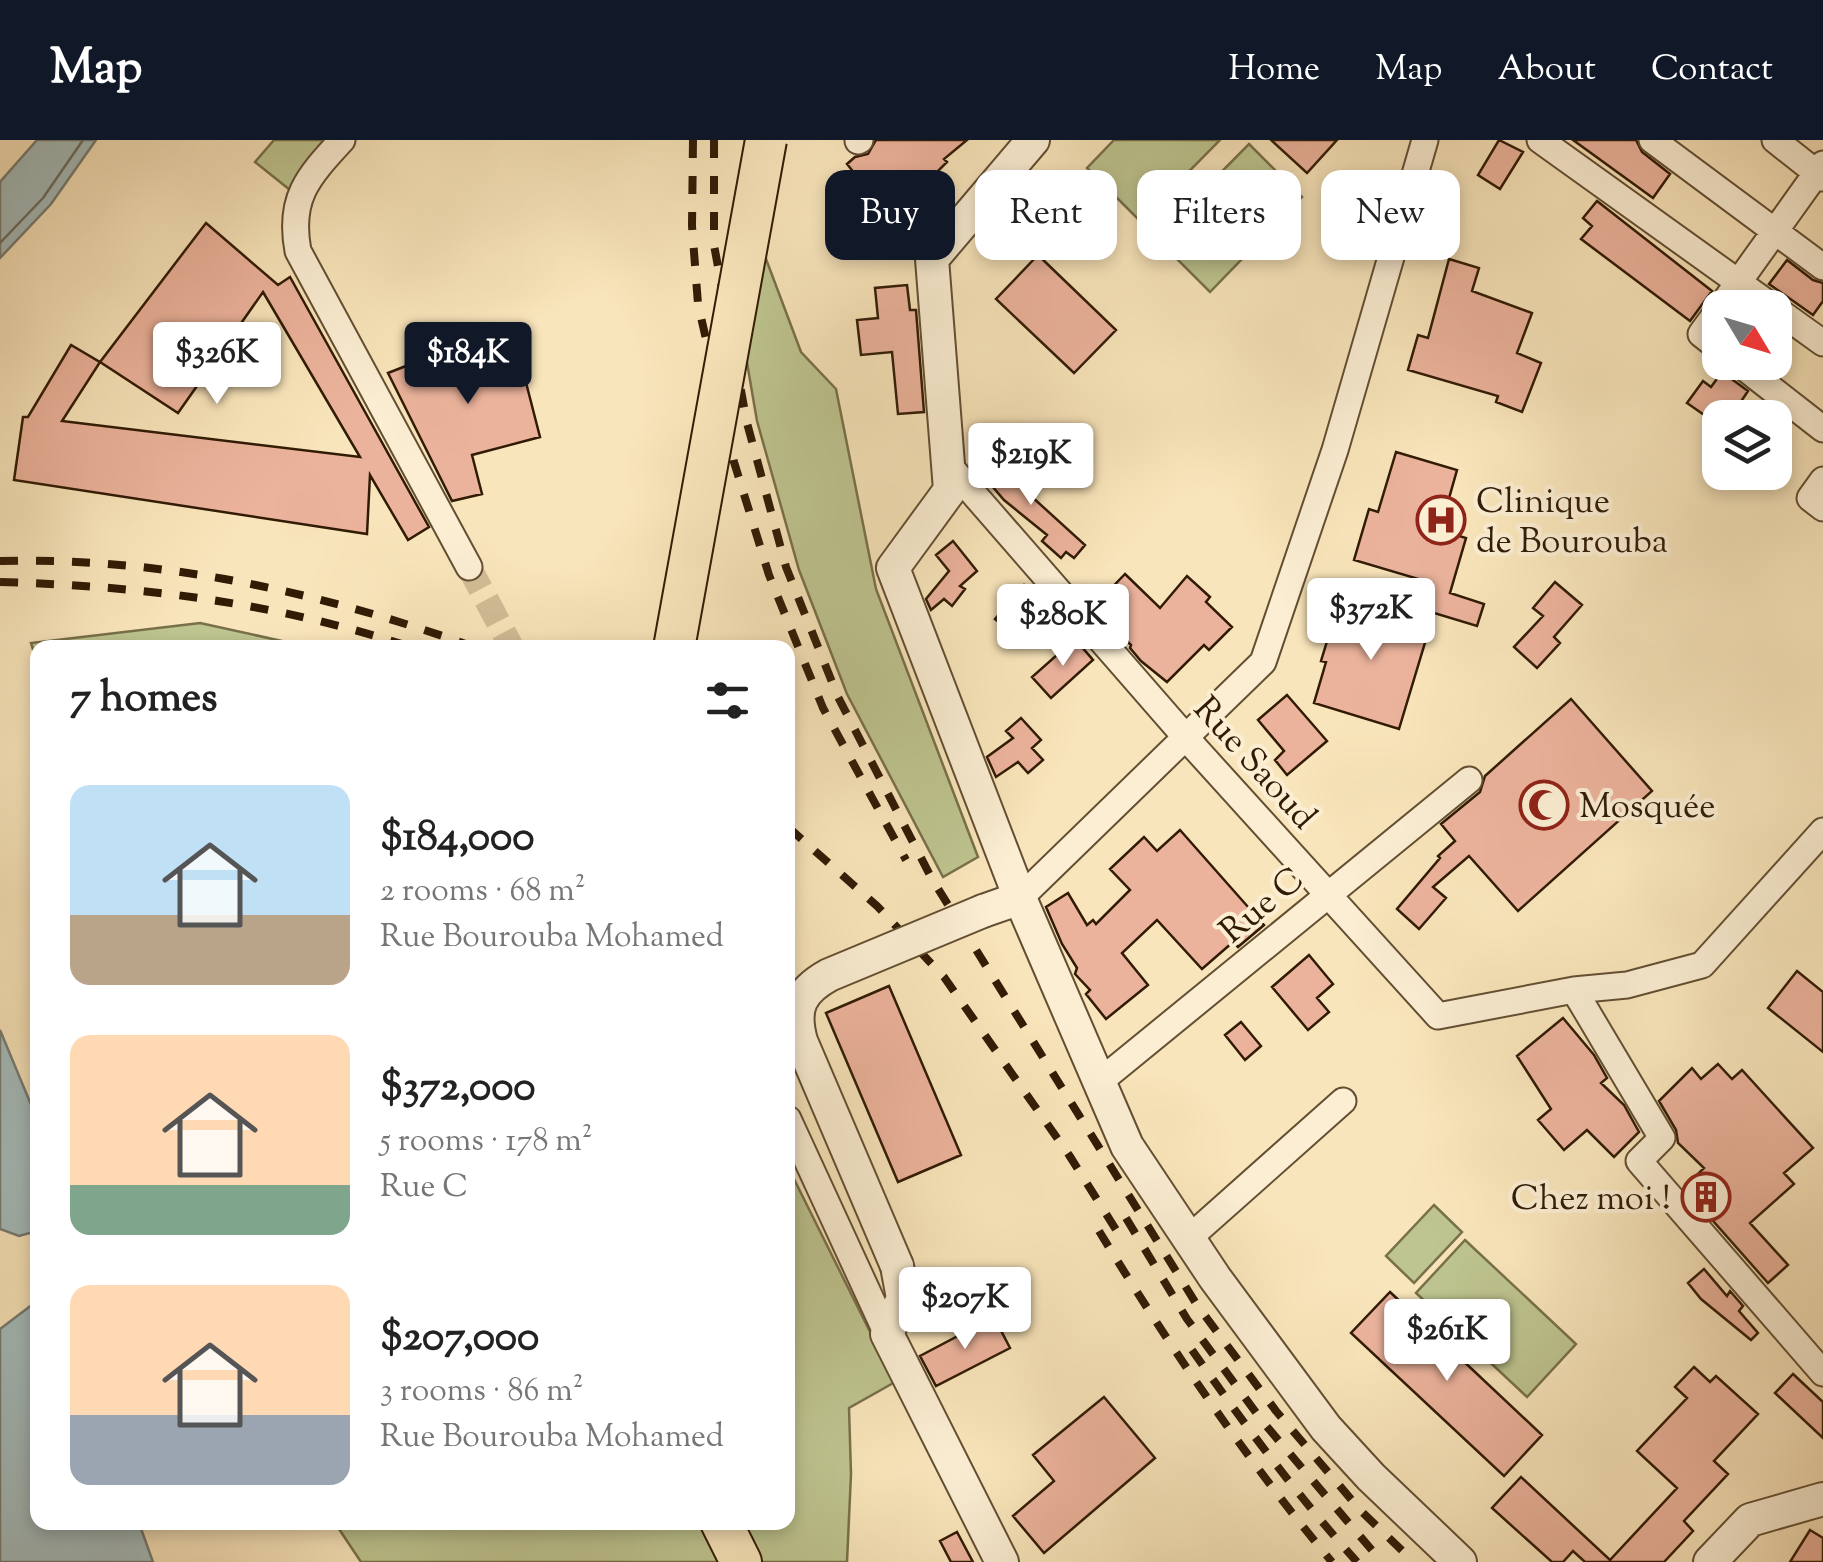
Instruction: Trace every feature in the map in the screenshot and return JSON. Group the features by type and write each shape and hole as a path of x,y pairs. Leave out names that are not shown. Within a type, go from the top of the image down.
{"main road":[{"path":"675,640 766,140"},
{"path":"725,1530 741,1562"}],"street":[{"path":"342,140 300,194 295,212 298,251 469,567"},
{"path":"1032,140 932,260 950,490 892,568 1020,898 1127,1146 1326,1428 1460,1562"},
{"path":"887,1334 903,1298 897,1266 801,1041 795,1019 800,1000 809,986 1020,898 1263,662 1335,450 1425,140"},
{"path":"1540,140 1740,280 1823,344"},
{"path":"1652,140 1823,267"},
{"path":"1733,290 1821,171 1775,140"},
{"path":"1761,380 1823,429"},
{"name":"Rue Saoud","path":"946,462 1438,1016 1574,990"},
{"path":"1823,480 1810,498 1823,508"},
{"name":"Rue C","path":"1098,1083 1470,780"},
{"path":"1823,832 1702,965 1627,986 1574,990 1662,1138 1639,1162 1823,1372"},
{"path":"1189,1238 1343,1101"},
{"path":"795,1133 887,1334 1002,1562"},
{"path":"1710,1562 1750,1520 1823,1500"}],"green space":[{"path":"274,140 333,140 290,190 255,162"},
{"path":"1114,140 1220,140 1190,170 1137,170 1137,218 1117,198 1117,170 1087,168"},
{"path":"1249,144 1275,170 1223,170"},
{"path":"757,235 801,352 836,389 876,589 978,857 943,877 847,694 799,570 757,421 739,316"},
{"path":"1178,260 1241,260 1210,292"},
{"path":"200,623 277,640 56,640"},
{"path":"795,1181 895,1382 849,1408 847,1562 361,1562 340,1530 795,1530"},
{"path":"1434,1205 1462,1232 1414,1283 1386,1256"},
{"path":"1465,1240 1576,1344 1527,1397 1416,1293"}],"water":[{"path":"37,140 96,140 51,204 0,258 0,182"},
{"path":"0,1030 30,1102 30,1233 19,1236 0,1229"},
{"path":"30,1306 30,1530 142,1530 153,1562 0,1562 0,1329"}],"building":[{"path":"876,140 967,140 944,159 947,162 939,170 852,170 847,164 868,154"},
{"path":"1271,140 1337,140 1307,173"},
{"path":"1499,140 1523,152 1500,189 1478,175"},
{"path":"1573,140 1636,140 1642,152 1670,174 1653,198"},
{"path":"1597,201 1711,290 1702,290 1702,305 1690,321 1581,239 1592,226 1583,218"},
{"path":"206,223 278,285 290,277 429,527 408,540 370,475 367,534 14,480 23,417 28,417 71,345 100,362","holes":["263,292 360,457 62,421 100,362 178,413"]},
{"path":"1033,260 1043,260 1116,330 1074,373 996,299"},
{"path":"1449,260 1479,268 1472,291 1532,313 1517,353 1541,363 1522,412 1496,402 1498,396 1408,370 1418,335 1428,338"},
{"path":"1787,260 1823,283 1823,301 1813,315 1792,300 1792,290 1778,290 1769,284"},
{"path":"907,285 910,310 916,310 924,412 898,414 892,352 861,355 857,320 878,318 875,288"},
{"path":"513,332 540,437 472,455 482,494 452,501 388,373 452,348"},
{"path":"1716,380 1733,380 1748,391 1742,400 1702,400 1702,413 1687,403 1703,381 1711,387"},
{"path":"1396,452 1457,470 1440,530 1466,538 1450,593 1484,604 1477,626 1424,610 1432,583 1354,560 1369,509 1378,512"},
{"path":"1002,455 1025,482 1020,486 1085,545 1074,558 1066,552 1061,558 1042,541 1047,535 1004,500 981,473"},
{"path":"953,541 977,571 960,586 965,589 952,606 944,599 931,610 926,599 949,571 936,555"},
{"path":"1125,574 1160,608 1187,576 1210,597 1206,602 1232,627 1209,650 1204,645 1167,682 1141,661 1109,623 1117,614 1102,598"},
{"path":"1555,582 1582,605 1554,637 1560,643 1537,668 1514,647 1543,616 1533,608"},
{"path":"1024,585 1048,609 1022,641 995,619"},
{"path":"1340,599 1430,626 1399,729 1314,703 1326,662 1321,661"},
{"path":"1075,639 1093,660 1051,698 1032,677"},
{"path":"1287,695 1327,741 1287,775 1275,760 1284,751 1258,720"},
{"name":"Mosquée","path":"1571,699 1652,791 1518,911 1469,856 1433,887 1446,898 1419,929 1397,909 1438,856 1455,841 1441,824 1480,792 1485,776"},
{"path":"1021,718 1041,740 1032,748 1043,760 1028,773 1018,762 996,777 987,757 1013,738 1006,731"},
{"path":"1180,830 1264,925 1238,947 1233,942 1202,969 1157,920 1122,953 1148,985 1106,1019 1086,994 1090,990 1075,974 1077,968 1046,907 1068,893 1087,925 1093,920 1096,924 1130,890 1110,869 1144,837 1157,851"},
{"path":"1309,955 1333,984 1317,998 1329,1012 1308,1030 1272,987"},
{"path":"1797,971 1823,992 1823,1052 1768,1008"},
{"path":"889,986 961,1155 898,1182 826,1013"},
{"path":"1563,1018 1594,1055 1607,1078 1601,1083 1624,1105 1639,1132 1614,1157 1587,1130 1564,1150 1538,1120 1551,1109 1517,1056"},
{"path":"1241,1022 1261,1046 1245,1060 1225,1035"},
{"path":"1718,1064 1732,1079 1742,1070 1813,1148 1784,1173 1794,1184 1750,1223 1788,1265 1768,1283 1684,1188 1704,1168 1678,1143 1676,1130 1659,1101 1692,1068 1701,1079"},
{"path":"1704,1269 1727,1296 1730,1291 1743,1306 1739,1311 1758,1333 1751,1340 1701,1299 1688,1283"},
{"path":"1390,1292 1542,1435 1504,1476 1351,1333"},
{"path":"994,1317 1010,1348 936,1386 920,1356"},
{"path":"1694,1367 1710,1382 1716,1376 1758,1414 1714,1461 1728,1474 1684,1521 1693,1531 1664,1562 1585,1562 1573,1551 1563,1562 1552,1562 1492,1508 1521,1477 1610,1560 1677,1488 1637,1451 1687,1398 1675,1387"},
{"path":"1793,1374 1823,1402 1823,1438 1775,1393"},
{"path":"1104,1397 1155,1458 1044,1553 1013,1516 1054,1481 1033,1455"},
{"path":"1810,1530 1823,1538 1823,1562 1790,1562"},
{"path":"957,1532 973,1562 951,1562 940,1541"}],"tunnel":[{"path":"469,567 508,640"}],"railway":[{"path":"693,140 692,226 698,304 734,462 769,575 823,708 906,860"},
{"path":"714,140 714,245 747,423 786,567 838,697 932,879 1197,1305 1276,1411 1362,1512 1414,1562"},
{"path":"0,561 122,565 243,582 361,611 454,640"},
{"path":"0,582 106,588 210,600 312,619 388,640"},
{"path":"795,833 877,906 944,977 1069,1155 1125,1244"},
{"path":"1126,1218 1187,1319 1263,1422 1382,1562"},
{"path":"1099,1231 1210,1401 1332,1562"},
{"path":"1192,1350 1272,1459 1357,1562"}],"place":[{"name":"Clinique de Bourouba","path":"1441,520"},
{"name":"Mosquée","path":"1544,805"},
{"name":"Chez moi !","path":"1706,1197"}]}
